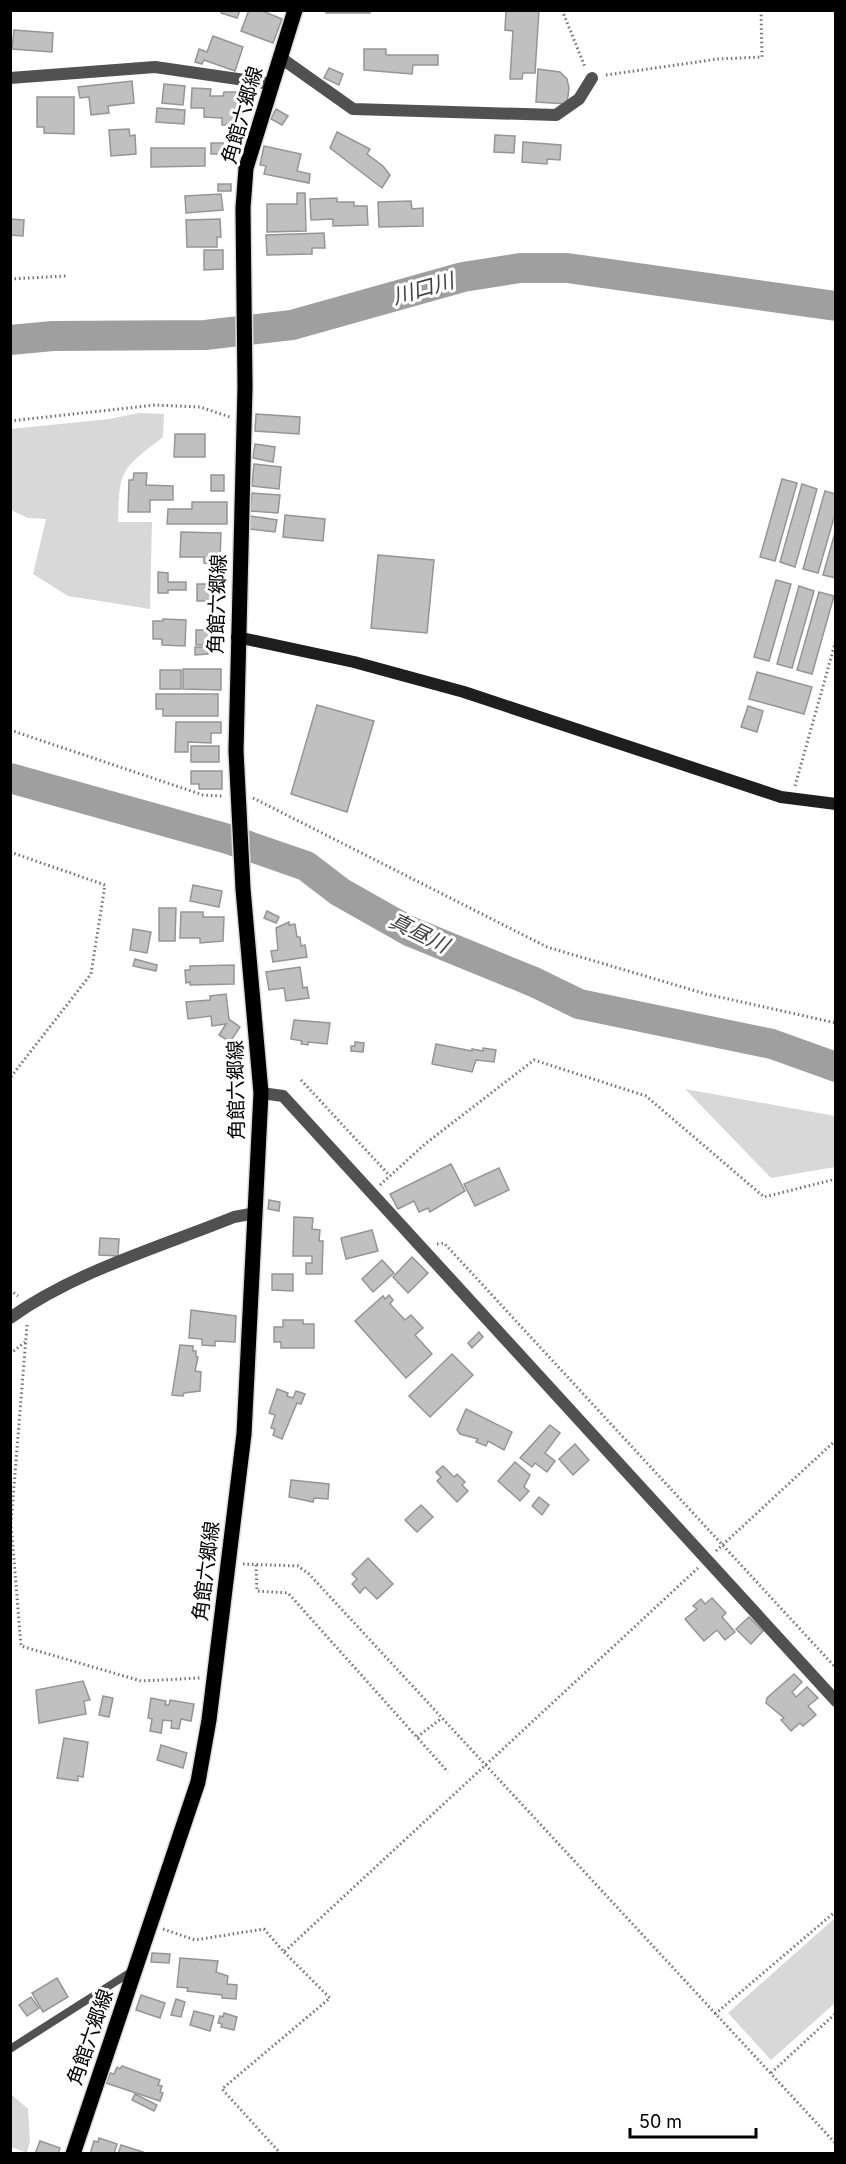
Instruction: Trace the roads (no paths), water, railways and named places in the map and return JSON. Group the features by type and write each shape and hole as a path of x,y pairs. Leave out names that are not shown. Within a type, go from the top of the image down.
{"main road":[{"name":"角館六郷線","path":"74,2154 198,1782 229,1564 244,1434 261,1093 243,889 237,790 237,637 245,387 243,208 246,168 295,10"}],"street":[{"path":"281,58 352,109 556,115 579,99 592,78"},
{"path":"10,78 156,67 272,84"},
{"path":"237,637 354,662 464,692 791,798 836,804"},
{"path":"261,1093 283,1096 836,1701"},
{"path":"10,1318 28,1305 97,1272 234,1217 256,1213"}],"lane":[{"path":"10,2049 135,1969"}],"waterway":[{"name":"川口川","path":"10,340 53,336 205,335 292,325 463,277 520,268 567,268 836,306"},
{"name":"真昼川","path":"10,778 228,839 306,866 340,892 409,931 534,982 579,1004 772,1044 836,1067"}]}
